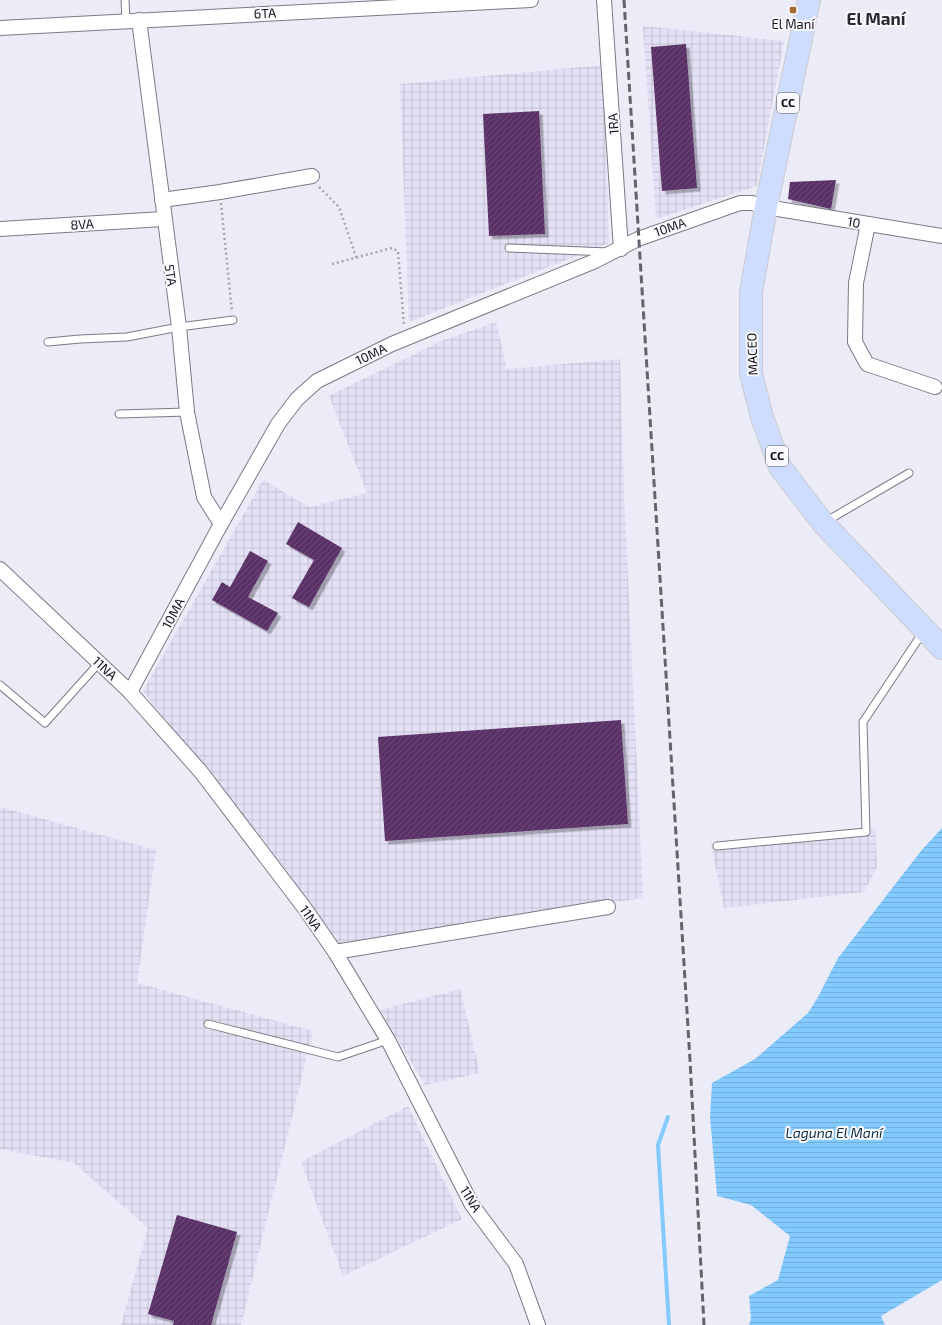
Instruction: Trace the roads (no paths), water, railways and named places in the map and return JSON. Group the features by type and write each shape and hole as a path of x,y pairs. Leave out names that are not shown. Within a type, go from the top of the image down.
{"main road":[{"name":"MACEO","path":"809,0 766,207 751,292 751,374 762,417 780,467 823,524 942,648"}],"street":[{"name":"6TA","path":"0,28 531,0"},
{"name":"1RA","path":"604,0 618,250"},
{"name":"5TA","path":"132,20 162,200 179,327 187,412 204,497 221,524"},
{"path":"162,200 220,192 312,176"},
{"name":"10MA","path":"130,692 221,524 278,424 296,399 316,381 405,338 618,250 638,238 740,202 752,202 766,207"},
{"name":"10","path":"766,207 942,236"},
{"name":"8VA","path":"0,229 164,219"},
{"path":"868,224 856,283 855,342 867,364 935,387"},
{"name":"11NA","path":"0,569 130,692 201,772 306,910 335,952 388,1040 472,1204 516,1264 538,1325"},
{"path":"335,952 608,907"}],"lane":[{"name":"5TA","path":"125,0 132,20"},
{"path":"509,248 618,250"},
{"path":"48,342 127,337 179,327 233,320"},
{"path":"119,414 187,412"},
{"path":"823,524 909,472"},
{"path":"717,846 866,832 864,722 924,630"},
{"path":"0,685 45,723 99,663"},
{"path":"208,1024 338,1057 388,1040"}],"water":[{"name":"Laguna El Maní","path":"942,828 942,1280 881,1316 885,1325 749,1325 751,1318 749,1296 778,1280 790,1236 751,1205 717,1196 710,1117 712,1083 755,1059 808,1013 838,958 921,851"}],"waterway":[{"path":"668,1117 658,1145 669,1325"}],"railway":[{"path":"624,0 690,1060 704,1325"}],"place":[{"name":"El Maní","path":"793,10"}],"district":[{"name":"El Maní","path":"876,19"}]}
